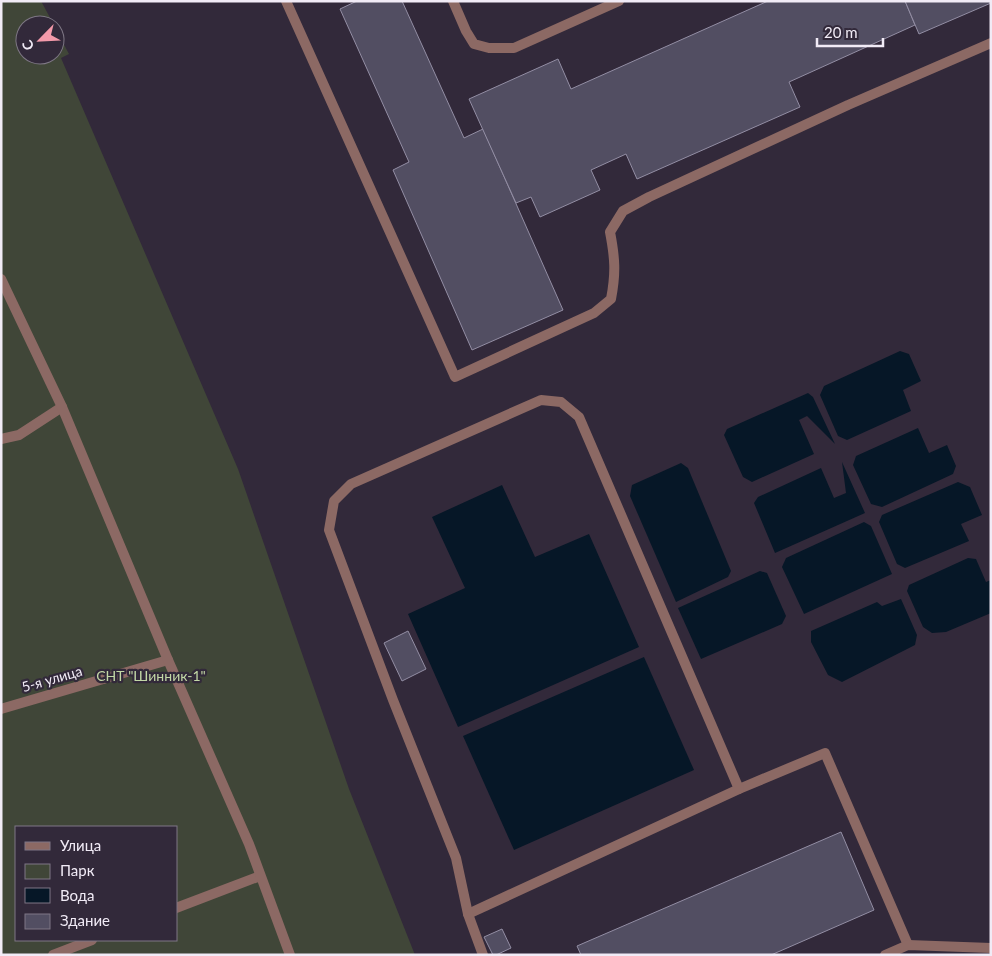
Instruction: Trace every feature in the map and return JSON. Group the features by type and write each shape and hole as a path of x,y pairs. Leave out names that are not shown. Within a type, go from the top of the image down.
{"street":[{"path":"286,1 455,376 594,313 611,299 615,279 615,256 610,232 623,211 649,197 848,105 991,43"},
{"path":"453,1 474,44 489,48 514,48 619,1"},
{"path":"1,280 62,407 168,660 249,844 290,955"},
{"path":"483,955 468,914 456,858 397,710 329,530 334,501 351,484 542,400 562,402 579,418 739,789"},
{"path":"1,439 19,435 62,407"},
{"name":"5-я улица","path":"1,708 168,660"},
{"path":"468,914 739,789 825,753 908,945"},
{"path":"178,907 260,876"},
{"path":"53,955 89,941"},
{"path":"885,955 908,945 991,948"}],"green space":[{"name":"СНТ \"Шинник-1\"","path":"1,1 41,1 49,15 15,15 15,65 64,65 238,469 349,789 415,955 1,955"},
{"name":"СНТ \"Шинник-1\"","path":"65,47 69,54 65,56"}],"water":[{"path":"900,351 909,354 921,381 903,390 911,411 847,440 838,436 820,395 824,386"},
{"path":"808,393 813,397 835,444 807,416 799,420 814,454 752,482 743,477 724,435 727,429"},
{"path":"918,428 929,453 947,445 956,466 953,474 882,507 871,504 853,465 856,456"},
{"path":"842,462 865,513 775,553 754,503 758,497 821,468 834,498 846,493"},
{"path":"681,463 688,468 731,571 728,577 676,602 630,496 632,485"},
{"path":"958,482 970,487 982,515 961,524 969,541 905,568 897,564 879,522 882,515"},
{"path":"502,485 535,557 589,534 639,647 458,727 408,614 465,588 432,517"},
{"path":"864,522 871,526 892,574 804,614 782,567 786,558"},
{"path":"968,558 976,559 986,582 991,580 991,613 946,632 932,633 923,627 907,591 909,585"},
{"path":"760,571 767,573 786,616 782,624 701,659 678,608"},
{"path":"901,599 917,635 915,645 842,682 828,675 811,642 811,631 877,602 882,606"},
{"path":"644,657 694,770 514,850 463,736"}],"building":[{"path":"357,1 402,1 464,138 483,129 563,310 472,350 393,170 409,162 340,9"},
{"path":"768,1 905,1 915,25 789,82 800,107 637,179 626,154 591,170 600,190 540,217 531,197 516,203 469,99 558,59 571,89"},
{"path":"905,1 991,1 991,3 919,34"},
{"path":"408,631 426,669 402,681 384,643"},
{"path":"841,832 874,910 771,955 581,955 577,946"},
{"path":"502,929 511,948 493,955 484,937"}]}
